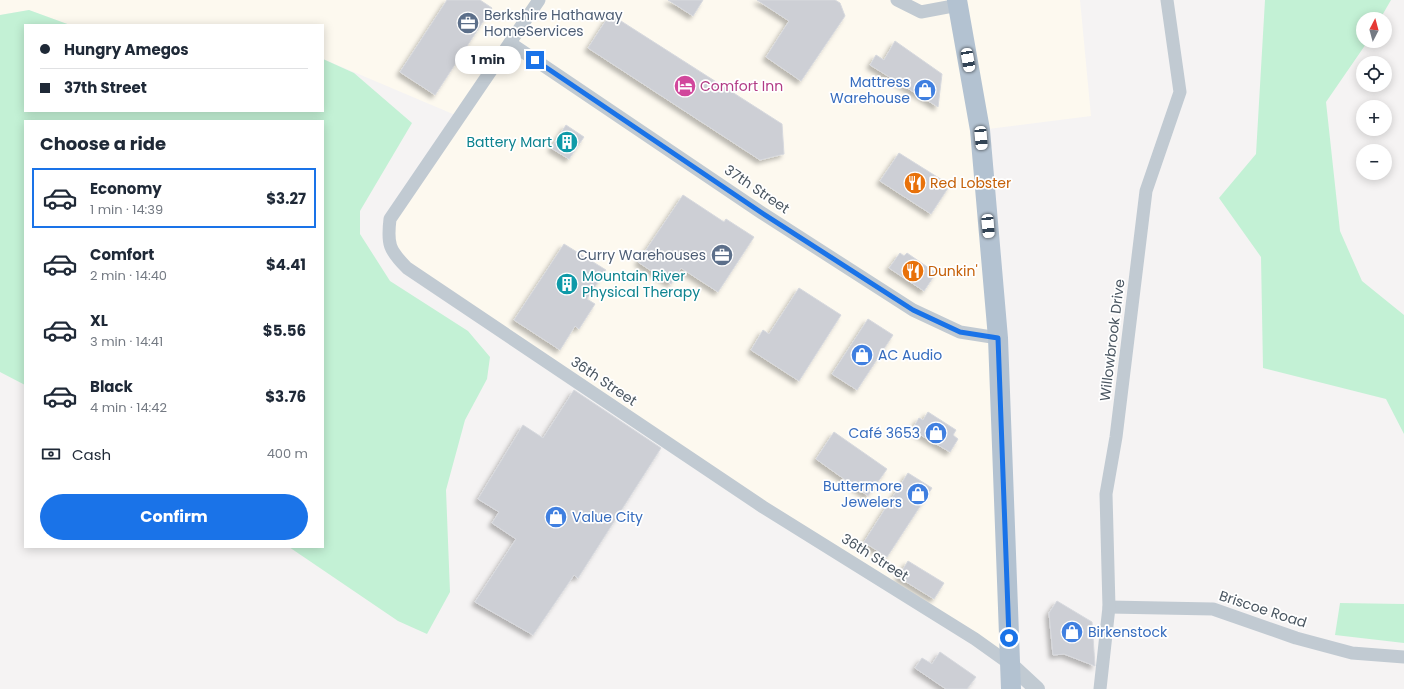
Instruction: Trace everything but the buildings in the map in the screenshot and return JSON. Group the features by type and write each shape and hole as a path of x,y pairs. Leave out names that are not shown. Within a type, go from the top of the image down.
{"main road":[{"path":"958,3 980,130 998,338 1011,689"}],"street":[{"name":"36th Street","path":"539,0 390,219 388,236 393,254 407,268 764,507 975,639 1010,664"},
{"path":"897,0 922,12 958,3"},
{"name":"Willowbrook Drive","path":"1100,689 1109,607 1106,494 1116,437 1146,191 1180,92 1167,0"},
{"name":"37th Street","path":"510,43 762,213 913,310 960,332 998,338"},
{"name":"Briscoe Road","path":"1109,607 1213,609 1296,638 1352,653 1404,657"},
{"path":"1010,664 1037,689"}],"shaded area":[{"path":"0,0 1080,0 1091,116 980,130 1010,664 840,555 393,254 390,219 460,117 324,59 324,24 67,24 29,10 0,15"}],"green space":[{"path":"1265,0 1391,0 1384,12 1356,12 1356,48 1363,48 1358,56 1356,56 1356,58 1326,102 1340,231 1362,281 1404,315 1404,434 1386,399 1263,368 1261,257 1219,198 1256,154"},
{"path":"29,10 67,24 24,24 24,112 324,112 324,59 354,73 412,123 360,211 360,234 390,281 468,331 490,357 487,379 465,420 446,490 450,592 427,634 398,621 290,548 324,548 324,120 24,120 24,384 0,372 0,15"},
{"path":"1340,603 1404,604 1404,643 1335,635"}],"place":[{"name":"Berkshire Hathaway HomeServices","path":"468,23"},
{"name":"Comfort Inn","path":"685,86"},
{"name":"Mattress Warehouse","path":"925,90"},
{"name":"Battery Mart","path":"567,142"},
{"name":"Red Lobster","path":"915,183"},
{"name":"Curry Warehouses","path":"722,255"},
{"name":"Dunkin'","path":"913,271"},
{"name":"Mountain River Physical Therapy","path":"567,284"},
{"name":"AC Audio","path":"862,355"},
{"name":"Café 3653","path":"936,433"},
{"name":"Buttermore Jewelers","path":"918,494"},
{"name":"Value City","path":"556,517"},
{"name":"Birkenstock","path":"1072,632"}],"route":[{"path":"535,60 762,213 913,310 960,332 998,338 1009,638"}]}
